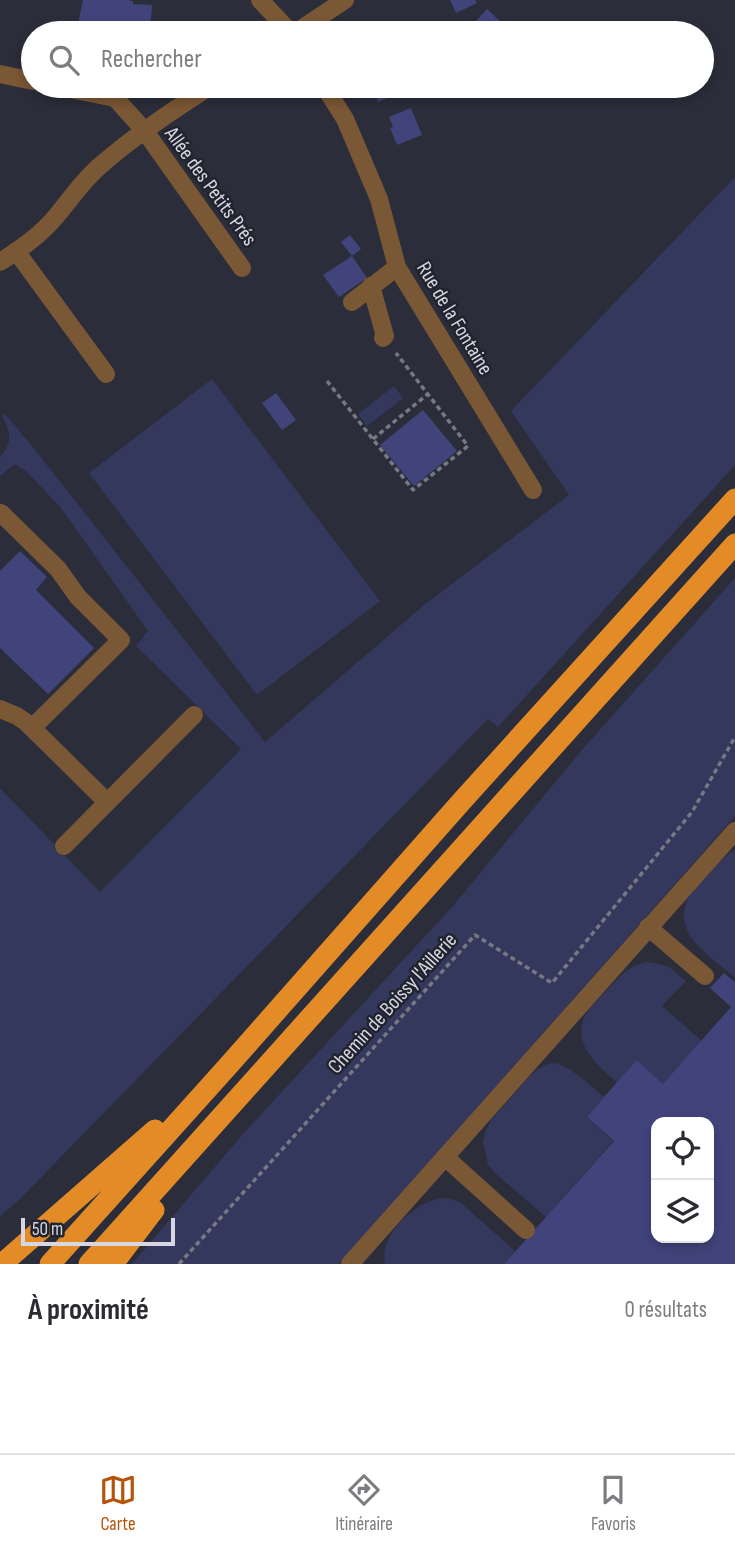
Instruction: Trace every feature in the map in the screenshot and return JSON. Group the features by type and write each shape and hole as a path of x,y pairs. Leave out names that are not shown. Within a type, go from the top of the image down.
{"highway":[{"path":"50,1264 735,499"},
{"path":"89,1264 735,544"},
{"path":"2,1264 228,1066"},
{"path":"113,1264 257,1076"}],"street":[{"path":"260,0 281,21"},
{"path":"312,21 345,0"},
{"path":"0,75 21,79"},
{"name":"Allée des Petits Prés","path":"115,98 144,130 242,268"},
{"path":"0,262 29,244 58,215 77,189 100,165 161,117 192,98"},
{"name":"Rue de la Fontaine","path":"332,98 345,119 379,199 397,267 533,490"},
{"path":"16,251 106,374"},
{"path":"352,302 397,267"},
{"path":"371,286 385,336 383,338"},
{"path":"0,514 58,569 78,597 121,640 32,728"},
{"path":"0,709 17,716 32,728 107,802"},
{"path":"64,846 194,715"},
{"path":"354,1262 735,831"},
{"path":"648,927 705,976"},
{"path":"445,1157 526,1230"}],"path":[{"path":"327,381 413,490 468,446 383,338"},
{"path":"373,439 428,394"},
{"name":"Chemin de Boissy l'Aillerie","path":"179,1264 475,935 552,983 692,812 735,737"}],"shaded area":[{"path":"735,177 735,465 498,727 488,719 19,1200 0,1216 0,788 100,892 241,749 136,646 148,631 61,508 27,472 15,464 0,476 0,457 9,442 2,416 5,414 32,446 265,742 423,606 569,495 511,411"},
{"path":"212,379 380,601 257,695 89,473"},
{"path":"394,386 403,398 367,426 358,414"},
{"path":"735,578 735,816 339,1264 132,1264 242,1135 452,907 581,751"},
{"path":"735,850 735,978 690,935 685,925 684,913 692,892 722,859"},
{"path":"647,962 668,966 686,981 662,1006 702,1041 663,1084 637,1060 617,1082 587,1050 581,1031 583,1020 591,1006 621,976 630,968"},
{"path":"556,1063 576,1073 604,1097 587,1117 613,1141 546,1217 488,1165 483,1142 491,1120 528,1078 538,1069"},
{"path":"441,1198 461,1203 515,1251 504,1264 385,1264 387,1242 393,1231 420,1206"}],"building":[{"path":"83,0 128,0 133,1 133,4 152,5 151,21 79,21"},
{"path":"450,0 475,0 477,3 456,13"},
{"path":"487,9 500,21 476,21"},
{"path":"411,108 422,135 397,145 389,117"},
{"path":"350,235 361,249 352,256 341,242"},
{"path":"352,256 367,278 339,297 323,275"},
{"path":"276,393 296,420 282,430 262,403"},
{"path":"423,410 457,451 414,486 380,445"},
{"path":"20,551 47,577 36,590 94,648 48,694 0,648 0,571"},
{"path":"724,973 735,982 735,1264 504,1264 614,1141 587,1117 617,1082 637,1060 663,1084 731,1007 710,988"}]}
